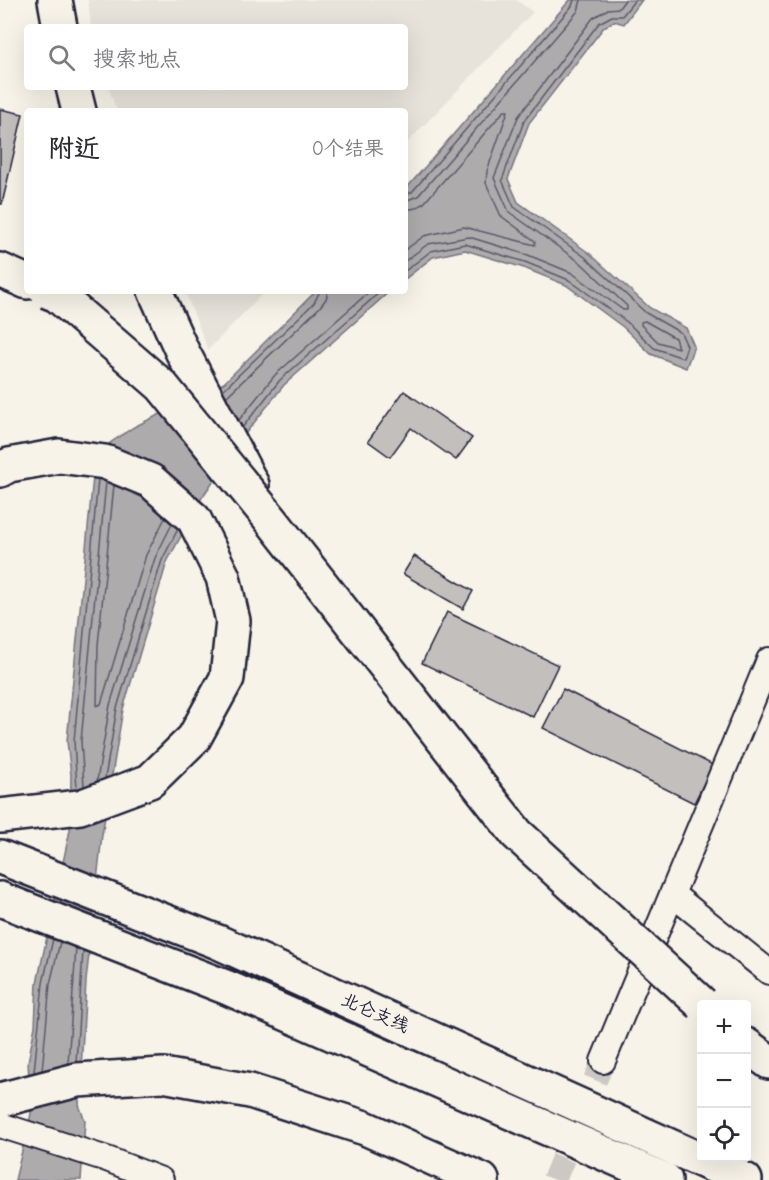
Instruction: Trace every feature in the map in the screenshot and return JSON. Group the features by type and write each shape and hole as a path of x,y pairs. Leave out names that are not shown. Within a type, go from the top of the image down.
{"highway":[{"path":"55,0 59,24"},
{"path":"75,90 78,108"},
{"path":"0,270 24,281"},
{"path":"54,294 162,386 272,521 518,834 697,1000"},
{"path":"155,294 182,351 272,521"},
{"path":"0,470 9,465 59,456 105,462 151,481 194,519 223,577 233,621 227,678 194,738 150,780 80,807 3,817"},
{"name":"北仑支线","path":"0,857 218,942 745,1180"},
{"name":"北仑支线","path":"0,899 228,988 665,1180"},
{"path":"751,1048 769,1062"},
{"path":"0,1100 77,1080 163,1075 250,1091 344,1122 482,1180"}],"street":[{"path":"603,1061 769,660"},
{"path":"672,894 769,972"},
{"path":"0,1125 107,1159 161,1180"}],"shaded area":[{"path":"88,0 516,0 533,12 408,142 408,108 116,108 109,90 408,90 408,24 91,24"},
{"path":"186,294 262,294 208,350"}],"water":[{"path":"570,0 642,0 624,24 614,21 604,27 529,123 508,179 518,202 589,253 650,308 686,328 694,346 686,368 651,354 623,327 566,285 524,268 465,250 433,257 408,277 408,187"},
{"path":"313,294 387,294 284,385 245,434 201,499 167,562 123,709 102,835 86,981 79,1105 85,1121 81,1180 15,1180 31,1114 28,1062 35,1026 37,983 70,830 71,775 67,741 93,477 110,443 134,427 224,383"}],"building":[{"path":"0,109 23,114 2,204 0,204"},
{"path":"404,391 472,438 456,460 411,428 390,457 368,441"},
{"path":"414,556 473,591 463,609 403,574"},
{"path":"447,612 558,665 533,717 422,663"},
{"path":"563,689 713,765 694,803 543,728"}],"tunnel":[{"path":"554,1180 603,1061"}]}
